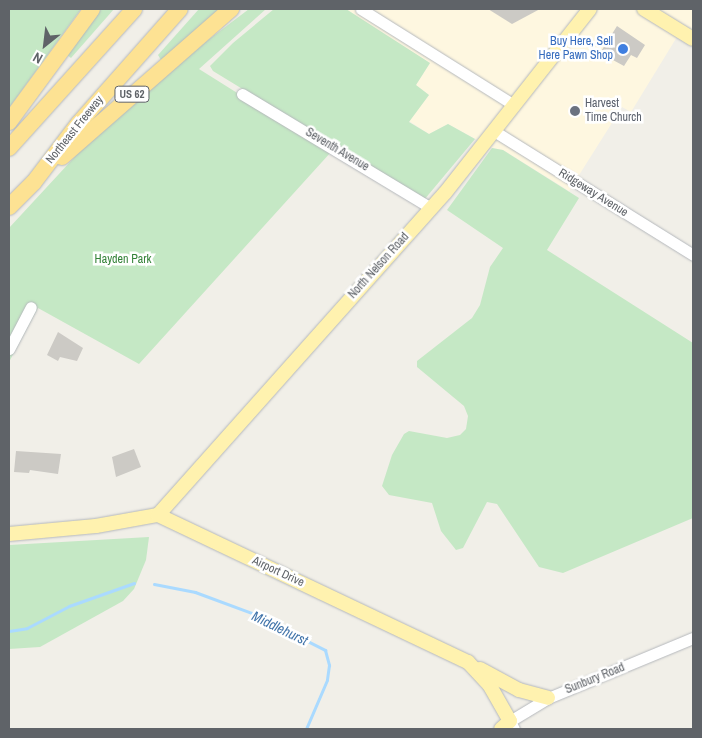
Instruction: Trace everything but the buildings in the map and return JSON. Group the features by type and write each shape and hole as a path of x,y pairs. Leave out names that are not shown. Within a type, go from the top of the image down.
{"highway":[{"path":"9,122 92,9"},
{"path":"9,148 134,9"},
{"name":"Northeast Freeway","path":"9,207 34,182 79,123 180,9"},
{"name":"US 62","path":"34,182 231,9"}],"main road":[{"name":"North Nelson Road","path":"158,515 431,208 590,9"},
{"path":"644,9 693,39"},
{"path":"9,534 96,526 158,515"},
{"name":"Airport Drive","path":"158,515 468,662 490,686 509,727"},
{"path":"468,662 519,690 548,698"}],"street":[{"path":"361,9 514,105"},
{"name":"Seventh Avenue","path":"242,94 431,208"},
{"name":"Ridgeway Avenue","path":"494,131 693,255"},
{"path":"9,349 31,307"},
{"name":"Sunbury Road","path":"509,727 548,698 693,638"}],"shaded area":[{"path":"346,9 693,9 693,41 680,32 631,112 622,107 569,191 503,150 492,148 448,124 429,134 409,121 429,95 416,85 430,63"}],"green space":[{"path":"9,9 81,9 9,108"},
{"path":"101,9 114,9 71,58 67,55"},
{"path":"199,9 224,9 161,60 158,55"},
{"name":"Hayden Park","path":"249,9 266,9 199,69 331,152 139,364 38,308 9,362 9,228 95,135 183,59"},
{"path":"274,9 346,9 430,63 416,85 429,95 409,122 429,134 448,124 475,139 424,200 213,71 210,66 233,43"},
{"path":"492,148 503,150 579,198 547,250 693,343 693,518 563,573 539,567 497,504 487,502 463,548 456,550 441,531 432,503 389,495 382,486 392,455 404,434 409,431 447,438 460,435 466,429 468,416 464,406 417,367 417,361 472,318 480,305 490,267 503,248 447,210"},
{"path":"149,537 146,560 134,589 123,601 40,647 9,649 9,545"}],"waterway":[{"name":"Middlehurst","path":"9,631 27,628 69,606 134,583"},
{"name":"Middlehurst","path":"154,584 195,592 254,614 325,650 329,665 327,680 306,729"}],"place":[{"name":"Buy Here, Sell Here Pawn Shop","path":"623,49"},
{"name":"Harvest Time Church","path":"575,111"}]}
